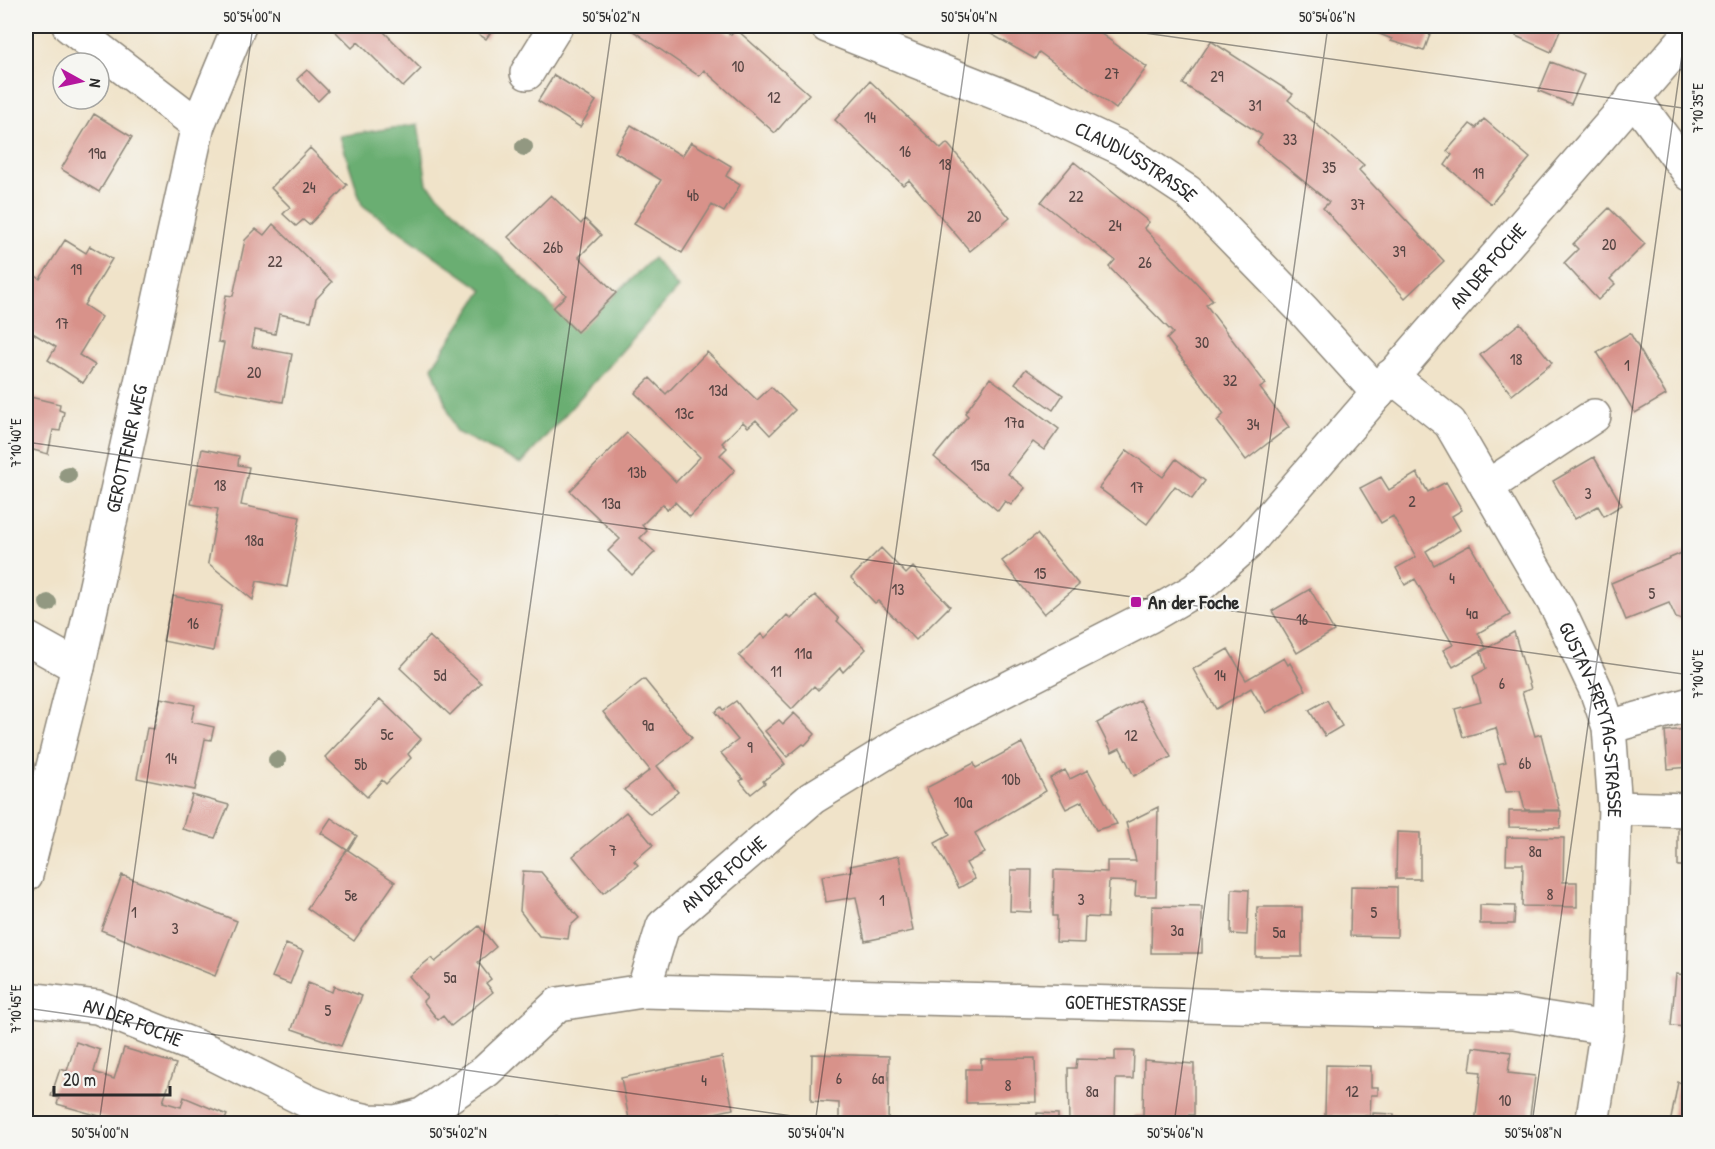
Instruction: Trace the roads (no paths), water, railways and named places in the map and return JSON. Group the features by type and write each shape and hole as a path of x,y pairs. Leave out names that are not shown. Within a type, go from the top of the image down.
{"street":[{"path":"69,26 198,125"},
{"name":"GEROTTENER WEG","path":"26,875 78,667 198,125 239,26"},
{"path":"527,73 556,26"},
{"name":"CLAUDIUSSTRASSE","path":"827,26 1044,112 1123,149 1188,192 1304,311 1384,385"},
{"name":"AN DER FOCHE","path":"26,999 98,1007 210,1052 332,1111 369,1121 396,1122 422,1115 486,1071 558,1004 643,991 663,926 812,798 904,741 1052,668 1195,590 1246,545 1689,33"},
{"path":"1633,97 1689,174"},
{"name":"GUSTAV-FREYTAG-STRASSE","path":"1384,385 1450,423 1559,611 1596,690 1609,727 1615,808 1607,1028 1592,1124"},
{"path":"1487,487 1594,416"},
{"path":"26,638 78,667"},
{"path":"1609,727 1689,704"},
{"path":"1615,808 1689,810"},
{"name":"GOETHESTRASSE","path":"643,991 1513,1013 1607,1028"}],"place":[{"name":"An der Foche","path":"1136,602"}]}
